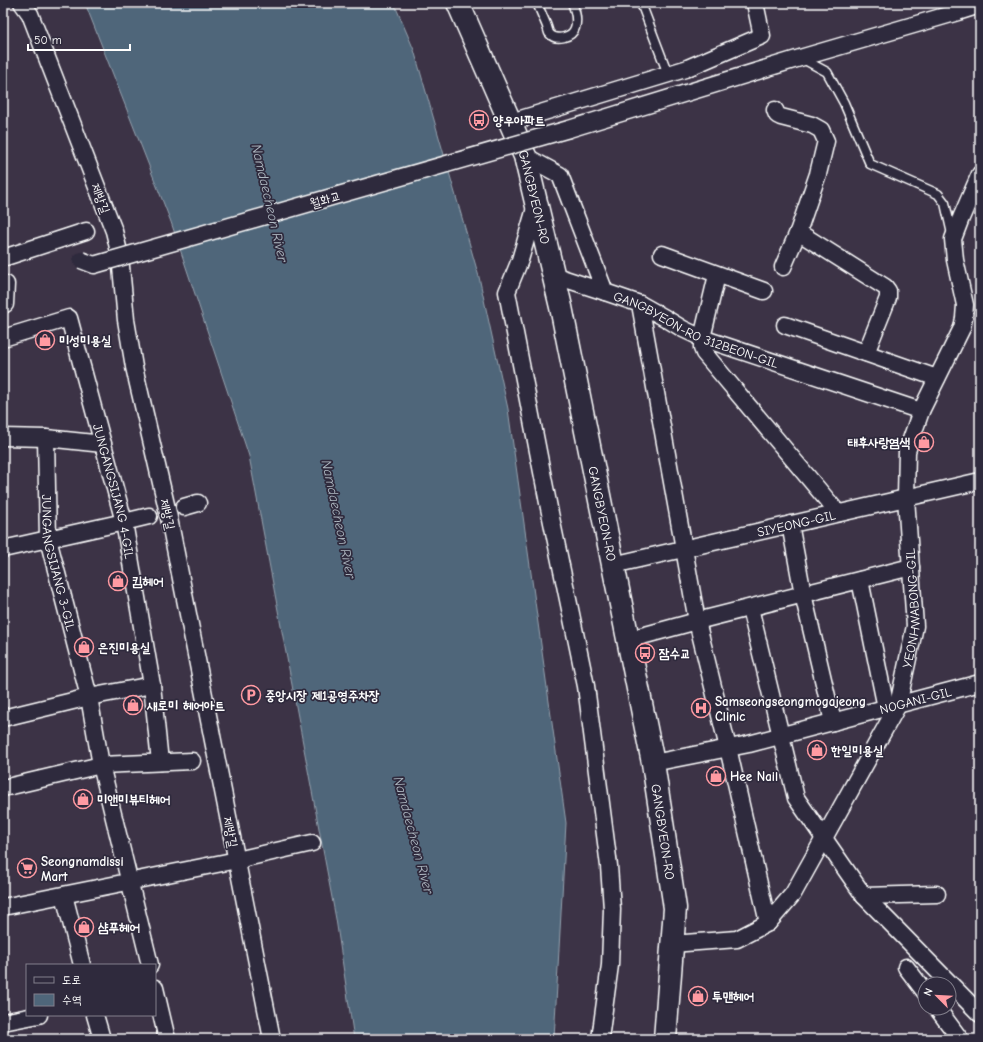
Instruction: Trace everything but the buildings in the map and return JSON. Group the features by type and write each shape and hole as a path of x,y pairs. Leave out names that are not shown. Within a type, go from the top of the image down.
{"street":[{"name":"제방길","path":"22,3 30,14 114,231 120,256 126,320 134,366 168,513 272,1039"},
{"name":"GANGBYEON-RO","path":"458,3 525,156 561,306 627,640 653,763 674,908 665,1039"},
{"path":"511,122 685,69 762,36 755,3"},
{"name":"월화교","path":"81,260 94,265 569,129 800,58 958,12 980,4"},
{"path":"775,110 777,115 781,117 812,125 820,130 826,141 818,174 798,232 783,267"},
{"name":"GANGBYEON-RO 312BEON-GIL","path":"525,156 560,175 605,292 640,304 683,329 702,338 921,411"},
{"name":"YEONHWABONG-GIL","path":"672,944 737,939 768,923 793,894 824,839 892,706 916,626 906,498 907,451 921,411 962,328 964,305 955,260 953,239 980,174"},
{"path":"536,204 520,260 507,292 549,508 586,686 609,866 612,909 610,965 600,1039"},
{"path":"3,258 86,231"},
{"path":"798,232 885,287 888,291 888,298 866,353"},
{"path":"662,254 764,291"},
{"path":"553,275 605,292"},
{"path":"718,275 702,338 702,348 704,353 838,513"},
{"path":"3,305 5,304 6,284"},
{"path":"640,304 696,621 728,748 768,923"},
{"name":"JUNGANGSIJANG 4-GIL","path":"3,338 69,318 124,522 152,685 160,762"},
{"path":"784,325 938,378"},
{"path":"3,437 46,438 103,444"},
{"name":"JUNGANGSIJANG 3-GIL","path":"46,438 48,539 89,697 101,765 150,964"},
{"name":"SIYEONG-GIL","path":"613,565 980,481"},
{"path":"3,549 149,516"},
{"path":"790,524 803,594 833,722"},
{"path":"627,640 696,621 911,567"},
{"path":"860,580 892,706"},
{"path":"750,608 796,798 864,896 980,1014"},
{"name":"NOGANI-GIL","path":"653,763 749,744 980,683"},
{"path":"3,718 89,697 152,685"},
{"path":"3,788 101,765 192,761"},
{"path":"3,907 237,860 312,842"},
{"path":"864,896 937,894"},
{"path":"64,895 82,964"},
{"path":"906,966 917,981"},
{"path":"156,992 167,1039"},
{"path":"3,1022 34,1016"},
{"path":"95,1016 102,1039"},
{"path":"943,1016 960,1039"}],"lane":[{"path":"537,3 549,33 555,37 562,38 570,35 575,29 577,21 572,3"},
{"path":"641,3 668,74"},
{"path":"800,58 827,72 844,103 870,164 938,194 946,203 953,239"}],"water":[{"name":"Namdaecheon River","path":"85,3 394,3 414,50 479,277 508,409 566,823 554,1039 354,1039 336,919 249,456 171,222"}],"place":[{"name":"양우아파트","path":"479,120"},
{"name":"미성미용실","path":"45,340"},
{"name":"태후사랑염색","path":"924,442"},
{"name":"킴헤어","path":"118,581"},
{"name":"은진미용실","path":"84,647"},
{"name":"잠수교","path":"645,653"},
{"name":"중앙시장 제1공영주차장","path":"251,695"},
{"name":"새로미 헤어아트","path":"133,705"},
{"name":"Samseongseongmogajeong Clinic","path":"701,708"},
{"name":"한일미용실","path":"817,750"},
{"name":"Hee Nail","path":"716,776"},
{"name":"미앤미뷰티헤어","path":"83,799"},
{"name":"Seongnamdissi Mart","path":"27,868"},
{"name":"샴푸헤어","path":"84,927"},
{"name":"투맨헤어","path":"698,996"}]}
